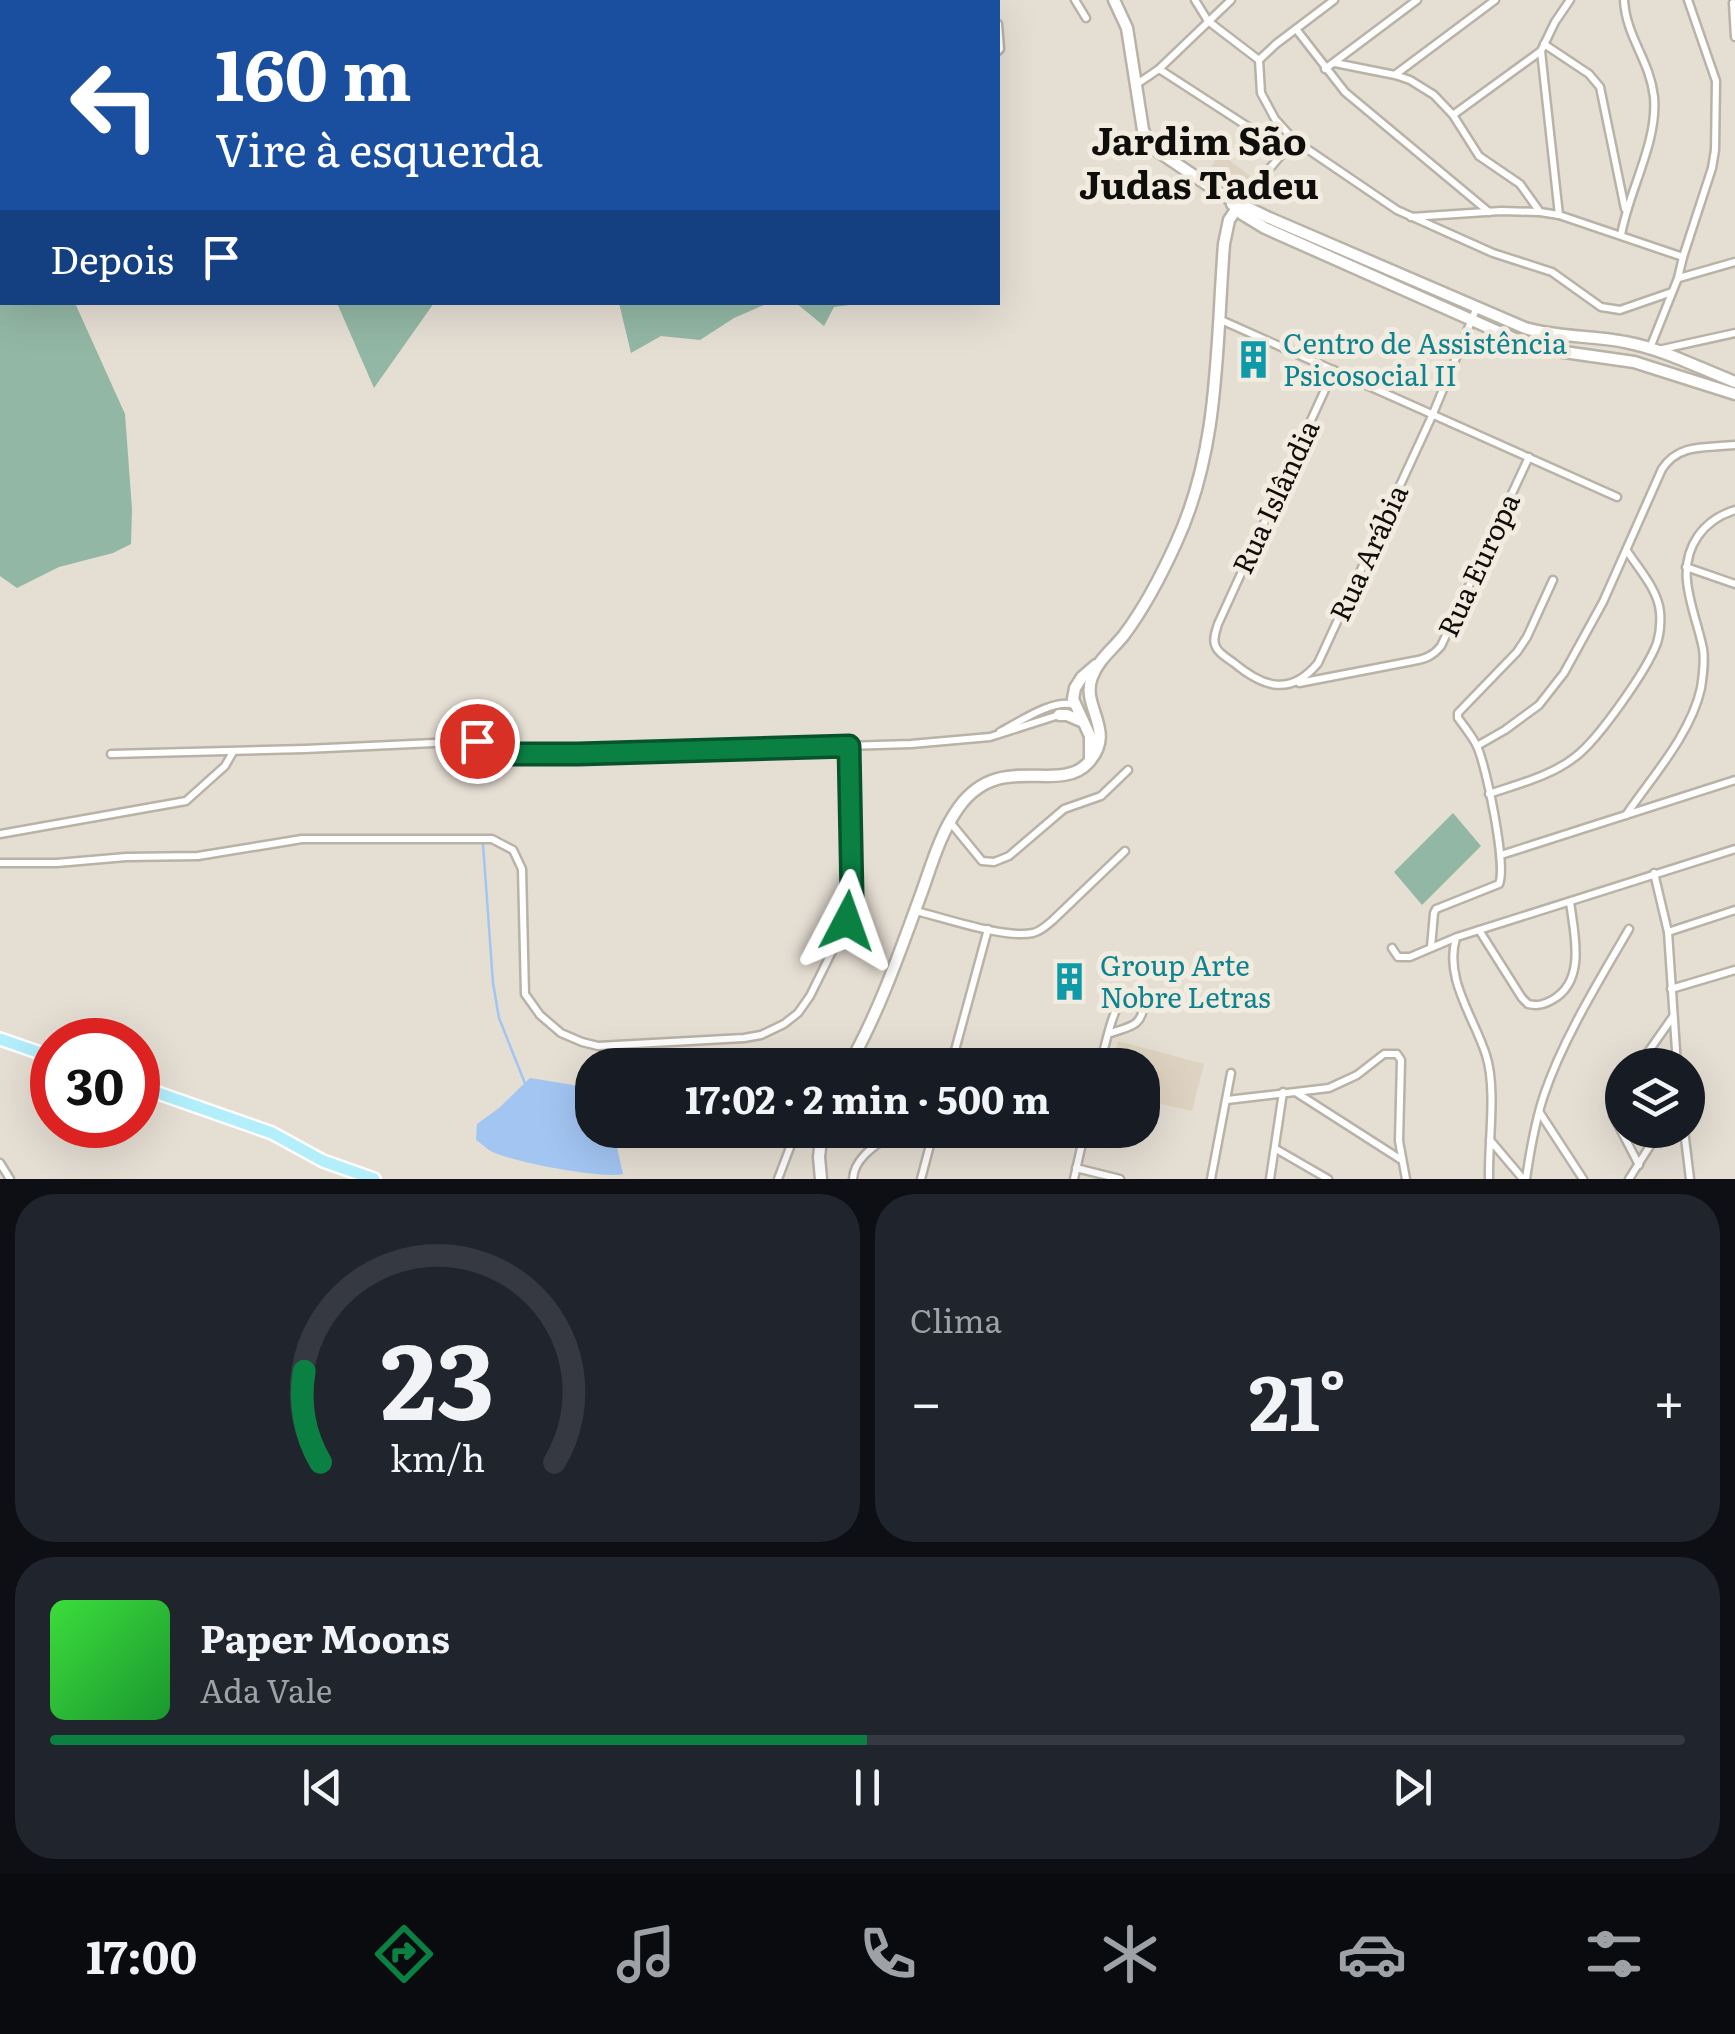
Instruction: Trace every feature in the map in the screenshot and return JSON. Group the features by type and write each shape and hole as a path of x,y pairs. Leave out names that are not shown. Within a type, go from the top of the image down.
{"main road":[{"path":"1114,0 1127,28 1141,118 1150,145 1265,228 1520,341 1634,362 1729,393 1732,381 1653,349 1525,328 1239,206"},
{"path":"1090,762 1090,736 1074,705 1074,694 1087,672 1124,635 1142,609 1193,501 1213,416 1224,244 1229,220 1239,206"},
{"path":"1074,705 1099,663"},
{"path":"858,1048 873,1019 950,821 969,794 997,778 1016,774 1071,775 1090,762 1101,736 1089,684"},
{"path":"1074,705 1095,712"},
{"path":"1058,716 1072,716 1083,722"},
{"path":"0,1039 30,1049"},
{"path":"160,1094 272,1133 323,1161 374,1179"},
{"path":"820,1148 821,1179"}],"street":[{"path":"1076,0 1086,18"},
{"path":"1195,0 1208,22 1259,60 1261,93 1275,119 1294,140 1409,217 1493,253 1552,272 1601,308 1620,310 1672,292"},
{"path":"1136,84 1159,69 1231,0"},
{"path":"1259,60 1334,0"},
{"path":"1326,70 1417,0"},
{"path":"1395,75 1496,0"},
{"path":"1453,114 1542,48 1570,0"},
{"path":"1621,234 1625,210 1652,133 1654,98 1647,66 1626,23 1624,0"},
{"path":"1688,0 1714,70 1715,150 1653,349 1735,333"},
{"path":"1732,3 1735,36"},
{"path":"1296,29 1345,92 1489,212"},
{"path":"1542,48 1589,74 1600,87 1625,210"},
{"path":"1542,48 1560,215"},
{"path":"1335,62 1395,75 1434,95 1453,114 1479,156 1520,184 1540,212"},
{"path":"1159,69 1284,150"},
{"path":"1239,206 1294,140"},
{"path":"1620,186 1634,184"},
{"path":"1409,217 1540,212 1621,234 1683,257"},
{"path":"1678,278 1735,262"},
{"name":"Rua Arábia","path":"1298,683 1318,663 1432,416 1477,307"},
{"path":"1220,319 1617,497"},
{"name":"Rua Islândia","path":"1298,683 1271,684 1245,672 1216,648 1214,636 1334,370"},
{"path":"1477,746 1529,713 1554,688 1603,602 1671,456 1690,449 1735,445"},
{"name":"Rua Europa","path":"1298,683 1413,662 1436,652 1530,457"},
{"path":"1626,815 1689,724 1704,662 1686,567 1692,546 1706,526 1735,510"},
{"path":"1490,794 1541,776 1574,758 1606,723 1649,659 1659,637 1659,605 1627,551"},
{"path":"1686,567 1735,584"},
{"path":"1431,947 1436,910 1499,884 1502,878 1490,794 1477,746 1458,713 1517,652 1553,580"},
{"path":"110,754 477,741 509,754 911,744 990,737 1058,716 1074,705 1055,705 990,737"},
{"path":"0,863 198,856 302,839 492,839 513,850 522,869 525,994 540,1015 561,1033 598,1046 744,1038 761,1035 798,1013 847,921 852,896 849,746"},
{"path":"0,834 186,801 226,766 234,751"},
{"path":"950,821 982,861 1002,861 1064,809 1101,796 1128,770"},
{"path":"1501,855 1734,779"},
{"path":"1392,948 1403,958 1457,937 1735,849"},
{"path":"915,910 988,929 1030,934 1042,930 1124,851"},
{"path":"1654,874 1668,932 1676,1048"},
{"path":"1479,930 1522,998 1528,1004 1543,1004 1562,993 1573,975 1576,952 1570,902"},
{"path":"1668,932 1735,910"},
{"path":"956,1048 988,929"},
{"path":"1524,1179 1551,1076 1629,929"},
{"path":"1457,937 1452,954 1454,974 1489,1067 1489,1179"},
{"path":"1671,988 1735,970"},
{"path":"1104,1048 1108,1034 1123,995 1144,1003 1143,1017 1138,1022 1108,1034"},
{"path":"1651,1048 1673,1017"},
{"path":"1227,1100 1329,1088 1357,1075 1384,1054 1396,1054 1401,1060 1399,1126 1406,1179"},
{"path":"1211,1179 1230,1073"},
{"path":"1270,1179 1284,1092"},
{"path":"1296,1092 1401,1159"},
{"path":"1539,1112 1583,1179"},
{"path":"1490,1139 1524,1179"},
{"path":"778,1179 790,1148"},
{"path":"853,1179 859,1160 874,1148"},
{"path":"920,1179 929,1148"},
{"path":"1074,1179 1081,1148"},
{"path":"1631,1148 1639,1164"},
{"path":"1630,1179 1649,1148"},
{"path":"1686,1148 1690,1179"},
{"path":"1276,1149 1328,1179"},
{"path":"0,1163 10,1179"},
{"path":"1076,1168 1120,1179"}],"shaded area":[{"path":"1220,153 1254,179 1247,191 1209,170"},
{"path":"1118,1041 1144,1048 1116,1048"},
{"path":"1160,1052 1204,1064 1192,1111 1160,1104"}],"green space":[{"path":"0,305 76,305 125,414 131,544 113,553 59,567 17,588 0,576"},
{"path":"338,305 433,305 374,388"},
{"path":"620,305 764,305 700,340 661,336 631,353"},
{"path":"798,305 849,305 834,307 824,326"},
{"path":"1453,813 1481,846 1422,905 1394,872"}],"water":[{"path":"530,1078 575,1085 575,1148 617,1148 623,1174 576,1172 489,1150 476,1140 477,1124"}],"waterway":[{"path":"483,844 499,1018 526,1086"}],"place":[{"name":"Centro de Assistência Psicosocial II","path":"1253,360"},
{"name":"Group Arte Nobre Letras","path":"1070,982"}],"district":[{"name":"Jardim São Judas Tadeu","path":"1199,164"}],"route":[{"path":"477,741 509,754 849,746 852,896 847,921"}]}
